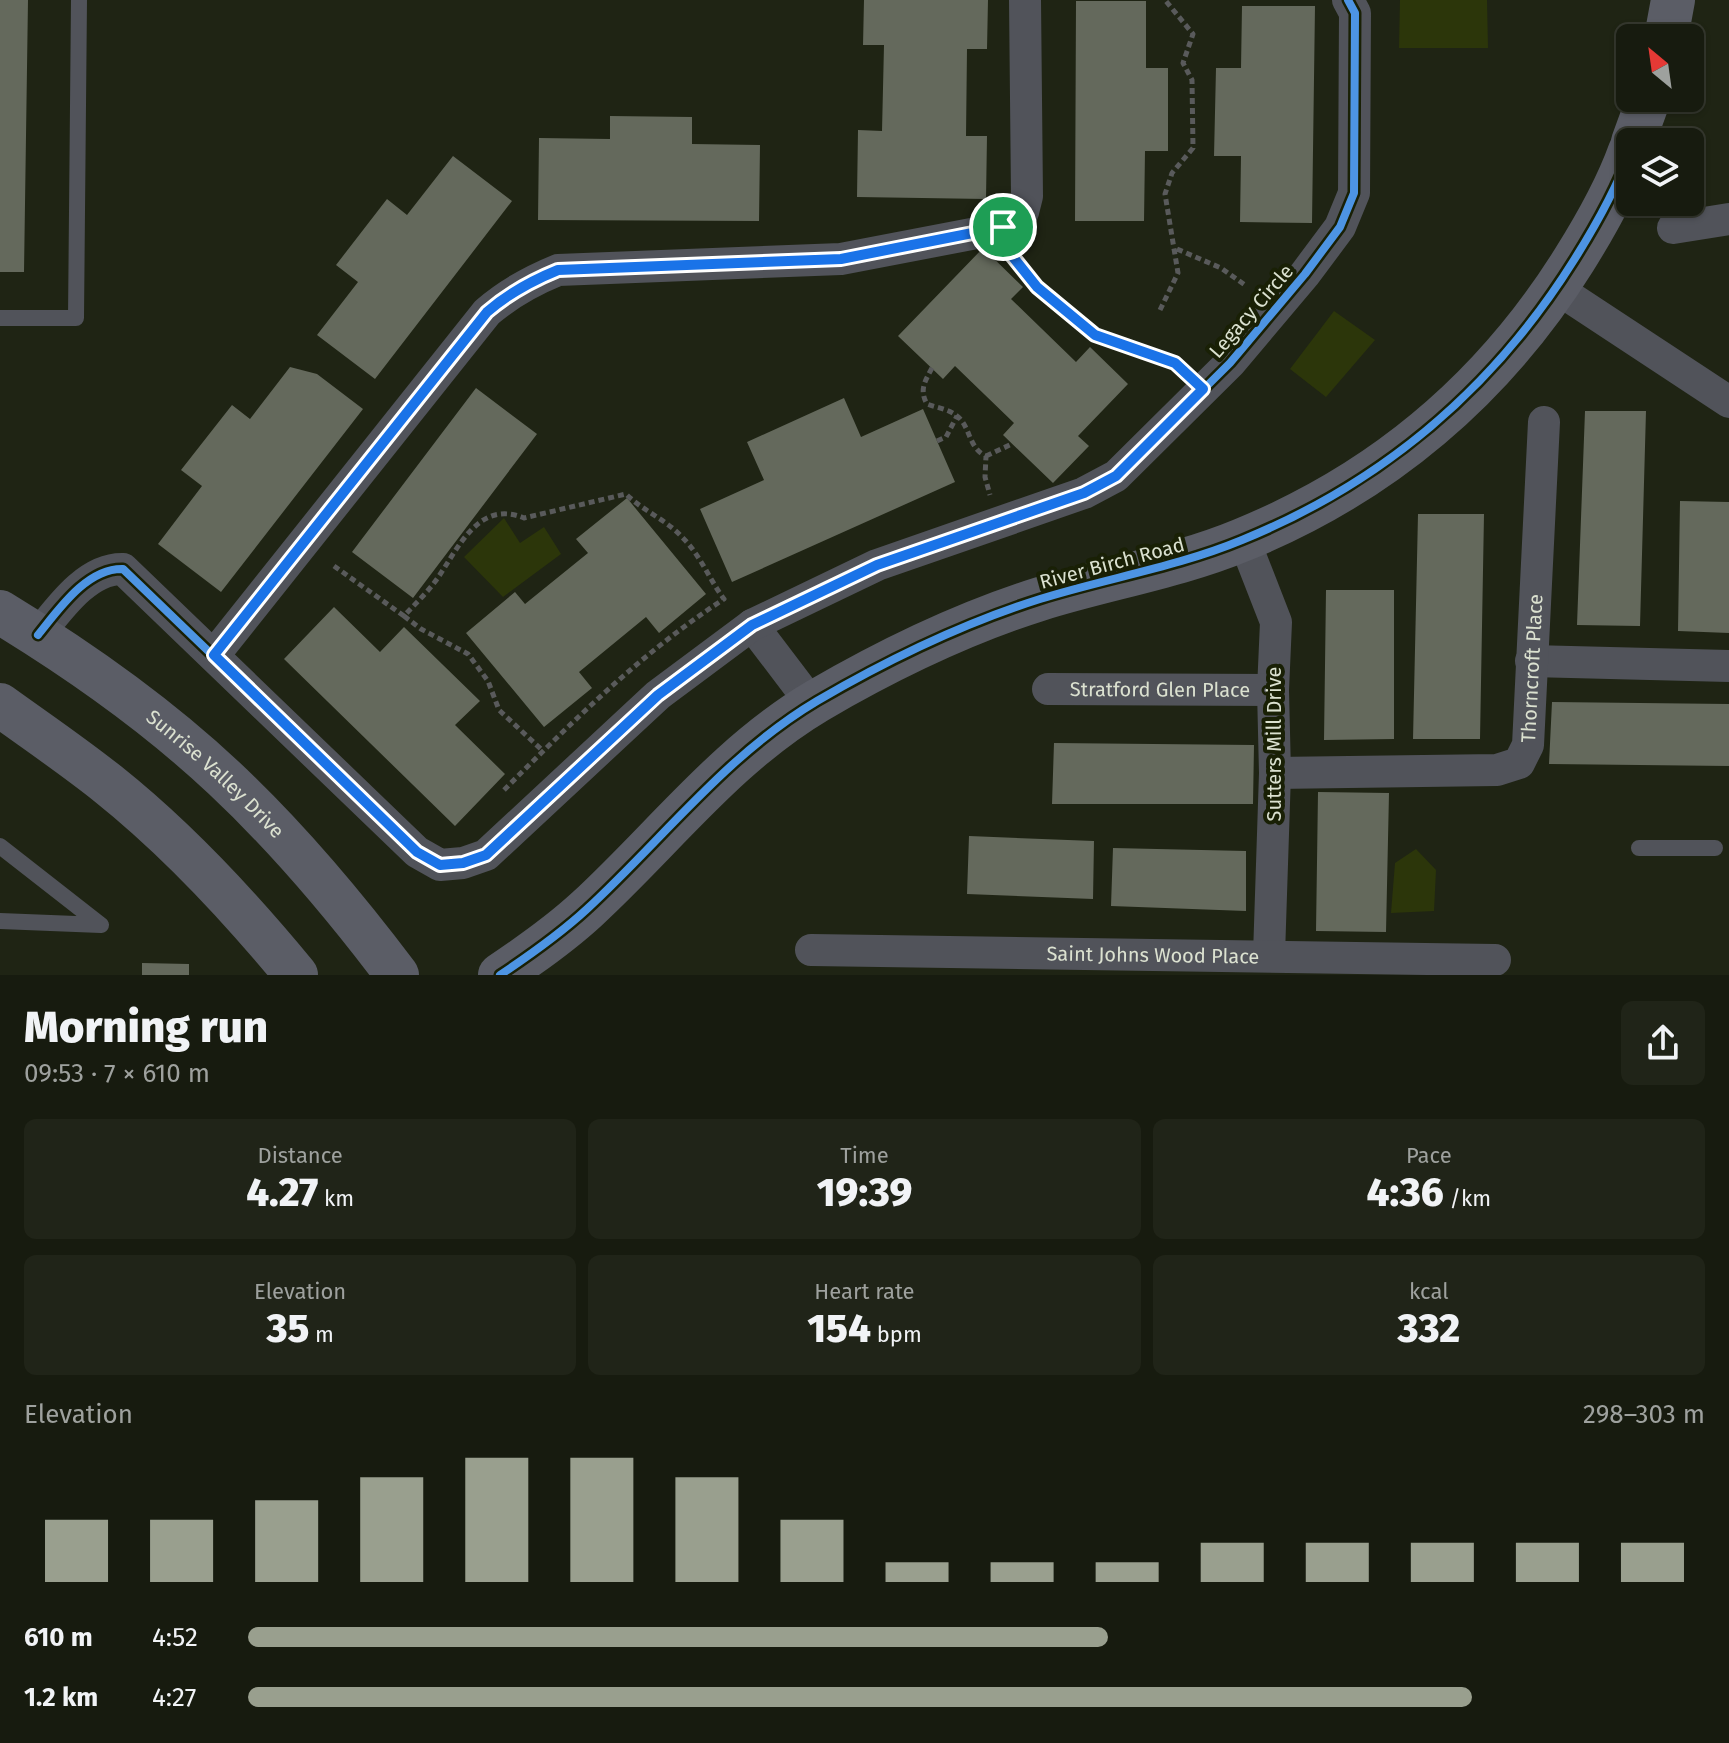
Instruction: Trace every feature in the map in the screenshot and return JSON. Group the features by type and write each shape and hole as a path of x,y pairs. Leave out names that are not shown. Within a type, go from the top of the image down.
{"street":[{"path":"214,655 487,312 507,294 532,280 558,270 841,259 1008,227 1023,212 1027,196 1025,0"},
{"name":"Legacy Circle","path":"38,635 60,608 96,575 109,568 123,569 417,852 440,865 463,863 486,855 658,695 752,625 877,565 1084,493 1116,476 1230,363 1340,227 1354,193 1355,13 1348,0"},
{"path":"1669,24 1673,0"},
{"name":"River Birch Road","path":"500,975 586,910 683,809 742,756 812,704 908,650 964,625 1041,599 1195,558 1244,540 1336,494 1403,450 1458,404 1506,355 1556,288 1616,189"},
{"path":"1673,228 1729,219"},
{"path":"1556,288 1729,402"},
{"name":"Thorncroft Place","path":"1275,773 1497,770 1519,763 1528,745 1544,422"},
{"name":"Sutters Mill Drive","path":"1244,540 1276,622 1269,955"},
{"name":"Sunrise Valley Drive","path":"0,612 38,635 167,729 225,779 337,899 397,975"},
{"path":"752,625 812,704"},
{"path":"1531,661 1729,666"},
{"name":"Stratford Glen Place","path":"1048,689 1273,690"},
{"path":"0,705 110,786 171,840 296,975"},
{"name":"Saint Johns Wood Place","path":"811,950 1495,960"}],"lane":[{"path":"0,318 76,318 79,0"},
{"path":"0,846 101,925 0,921"},
{"path":"1639,848 1715,848"}],"path":[{"path":"1160,310 1178,273 1165,194 1172,173 1193,148 1192,80 1183,63 1193,34 1165,0"},
{"path":"1003,227 1005,247 1037,287 1095,335 1175,363 1203,389"},
{"path":"1176,249 1221,268 1245,285"},
{"path":"932,368 923,385 927,404 957,416 974,447 986,456"},
{"path":"937,441 946,437 957,416"},
{"path":"986,456 1012,444"},
{"path":"986,456 985,477 997,522"},
{"path":"404,616 436,581 452,553 486,518 501,513 524,518 626,494 640,509 678,533 699,558 724,599 604,691 502,792"},
{"path":"334,566 421,629 468,654 488,681 499,710 543,751"}],"green space":[{"path":"1400,0 1487,0 1488,48 1399,48"},
{"path":"1334,311 1375,340 1326,397 1290,369"},
{"path":"504,518 520,543 544,527 561,554 503,597 464,557"},
{"path":"1416,849 1436,870 1434,911 1391,913 1395,863"}],"building":[{"path":"0,0 28,0 24,272 0,272"},
{"path":"864,0 988,0 987,49 967,49 966,136 987,136 986,199 857,197 858,130 882,131 884,45 863,45"},
{"path":"1076,1 1146,1 1146,68 1168,68 1168,151 1145,151 1144,221 1075,221"},
{"path":"1242,6 1315,6 1312,223 1240,222 1241,156 1214,156 1216,68 1241,68"},
{"path":"610,116 692,117 692,144 760,145 759,221 538,220 539,138 610,139"},
{"path":"453,156 512,201 375,379 317,335 358,282 336,265 387,199 407,215"},
{"path":"983,248 1023,287 1011,299 1076,362 1090,347 1128,384 1078,436 1089,446 1053,483 1003,435 1014,423 955,366 943,379 898,336"},
{"path":"290,367 317,374 363,409 221,592 158,544 202,486 181,470 232,405 250,419"},
{"path":"476,388 537,434 413,598 352,552"},
{"path":"844,398 861,437 923,409 955,482 732,582 700,509 764,480 747,442"},
{"path":"1585,411 1646,411 1640,626 1577,625"},
{"path":"627,498 706,594 659,633 646,617 579,672 592,688 544,727 466,633 515,592 525,604 588,553 576,539"},
{"path":"1680,501 1729,502 1729,633 1678,631"},
{"path":"1418,514 1484,514 1480,739 1413,739"},
{"path":"1326,590 1394,590 1394,739 1324,740"},
{"path":"334,607 380,652 404,627 480,701 455,725 505,774 455,826 284,659"},
{"path":"1552,702 1729,704 1729,766 1549,764"},
{"path":"1054,743 1254,745 1253,804 1052,804"},
{"path":"1318,792 1389,793 1386,932 1316,931"},
{"path":"969,836 1094,841 1093,899 967,894"},
{"path":"1113,848 1246,851 1246,911 1111,906"},
{"path":"142,963 189,964 189,975 142,975"}],"cycle path":[{"path":"38,635 65,602 86,583 110,570 123,569 417,852 440,865 463,863 486,855 658,695 752,625 877,565 1084,493 1116,476 1230,363 1340,227 1354,193 1355,13 1348,0"},
{"path":"500,975 545,944 587,909 753,746 817,701 898,657 982,620 1040,599 1192,558 1242,540 1342,490 1387,460 1471,390 1508,350 1574,260 1616,184"}],"route":[{"path":"1003,227 1005,247 1037,287 1095,335 1175,363 1203,389 1116,476 1084,493 877,565 752,625 658,695 486,855 463,863 440,865 417,852 214,655 487,312 507,294 532,280 558,270 841,259 1003,227"}]}
